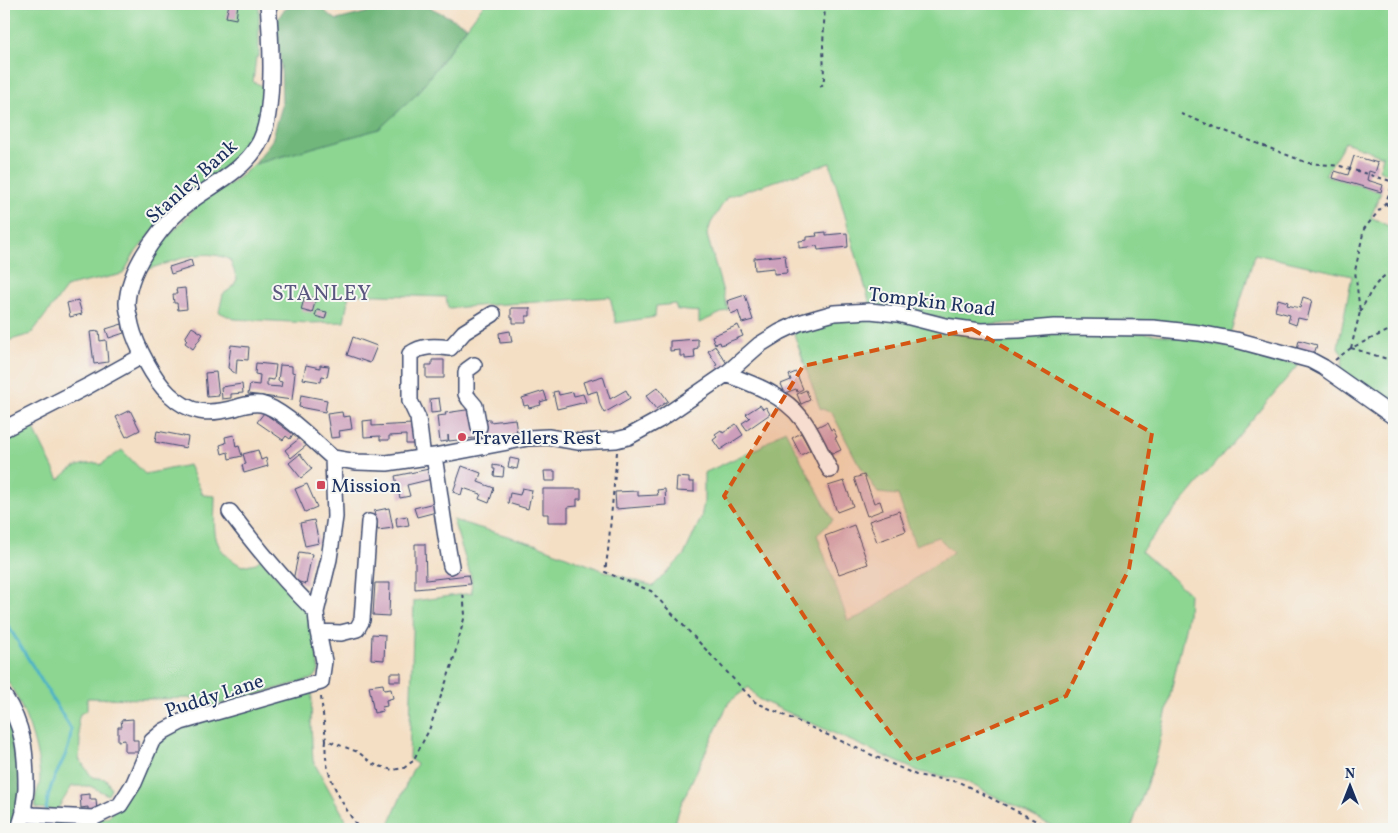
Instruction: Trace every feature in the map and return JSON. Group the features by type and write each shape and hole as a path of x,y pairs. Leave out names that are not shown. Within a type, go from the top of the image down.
{"street":[{"name":"Stanley Bank","path":"268,4 271,37 270,83 264,134 259,145 235,172 195,198 177,214 150,245 137,267 129,290 127,305 135,338 142,356 167,392 181,405 198,411 217,412 249,404 261,404 275,408 333,458"},
{"name":"Tompkin Road","path":"333,458 357,462 387,463 429,457 480,437 548,437 578,442 616,440 628,437 659,420 726,374 759,346 780,332 799,323 834,313 870,310 898,314 945,326 980,331 1054,327 1153,328 1199,332 1301,358 1323,367 1394,417"},
{"path":"451,566 429,457 418,418 410,401 410,354 416,350 434,346 450,348 464,332 493,314"},
{"path":"4,429 142,356"},
{"path":"474,365 466,373 466,394 475,406 480,437"},
{"path":"726,374 748,382 778,397 802,419 830,470"},
{"path":"321,682 324,661 316,612 329,560 336,517 333,458"},
{"path":"230,512 270,564 316,612"},
{"path":"318,632 341,633 357,629 362,620 369,522"},
{"name":"Puddy Lane","path":"38,814 93,818 120,805 134,783 152,741 164,731 181,722 321,682"},
{"path":"4,696 22,733 26,764 38,814 19,829"}],"path":[{"path":"820,87 824,78 825,4"},
{"path":"1180,114 1308,163 1340,166 1394,181 1386,202 1364,229 1355,271 1360,312"},
{"path":"1386,202 1388,208 1394,212"},
{"path":"1351,348 1360,312 1374,286 1387,273 1394,271"},
{"path":"1323,367 1343,356 1351,348 1394,328"},
{"path":"1351,348 1394,361"},
{"path":"616,440 617,452 605,572 652,591 755,702 916,775 959,782 1052,829"},
{"path":"326,740 358,752 373,764 392,770 404,768 413,761 429,730 452,665 465,615 463,591"},
{"path":"321,682 321,703 326,740 324,754 330,777 346,810 359,829"}],"highlighted area":[{"path":"972,329 1152,433 1129,569 1066,696 912,761 830,655 724,496 803,366"}],"green space":[{"path":"4,4 259,4 259,57 256,57 253,82 263,86 262,109 252,144 225,174 165,217 134,254 123,274 68,286 31,334 4,342"},
{"path":"293,4 320,5 337,20 369,12 377,4 423,4 467,26 416,95 379,129 255,164 272,140 282,106 281,66 276,22 283,11"},
{"path":"484,4 1394,4 1394,176 1379,170 1383,156 1345,142 1325,175 1381,192 1371,217 1394,229 1394,407 1341,371 1343,356 1338,347 1352,276 1255,254 1230,334 1175,325 1127,320 1049,320 979,326 870,304 830,163 727,197 711,223 707,235 728,310 699,323 699,312 677,310 675,304 656,306 655,317 616,323 610,297 448,308 446,297 349,294 344,322 310,323 234,319 219,312 223,294 232,288 237,279 230,260 220,256 199,255 148,269 155,251 202,200 228,186 255,164 379,129 416,95"},
{"path":"860,315 1039,333 1144,333 1187,338 1237,348 1298,365 1141,551 1189,593 1188,615 1157,754 1131,829 1058,829 963,780 920,772 758,699 749,687 729,702 681,804 673,829 387,829 412,771 417,764 409,759 414,601 472,593 471,577 453,520 538,545 604,571 653,586 684,555 701,518 704,502 704,473 760,447 785,430 833,520 817,535 848,621 863,615 953,552 938,537 915,545 898,495 878,493 857,461 832,413 820,408 793,331 829,318"},
{"path":"30,421 59,480 76,467 91,463 98,463 100,465 122,450 145,474 189,465 203,495 215,496 216,537 223,552 242,566 256,563 261,559 311,615 319,671 312,679 203,709 198,698 87,698 87,710 80,714 78,721 79,759 92,777 106,779 111,789 108,795 90,786 72,786 57,810 36,808 35,799 40,778 33,738 23,711 4,675 4,437"},
{"path":"303,690 312,692 313,761 351,829 87,829 69,827 53,829 55,819 109,817 156,742 169,732"},
{"path":"7,709 17,737 21,798 13,829 4,829 4,711"}],"building":[{"path":"229,4 238,4 236,19 226,17"},
{"path":"1354,156 1378,163 1375,173 1369,171 1367,180 1383,185 1381,192 1333,178 1335,171 1348,175"},
{"path":"826,232 826,235 847,233 848,247 818,250 817,246 799,248 799,241 807,240 807,237 817,236 816,233"},
{"path":"785,255 787,273 774,274 774,268 755,270 754,258"},
{"path":"191,260 193,267 171,274 169,267"},
{"path":"185,288 187,309 178,310 177,303 174,303 173,294 177,294 176,289"},
{"path":"305,295 316,299 312,313 301,310"},
{"path":"745,295 753,320 742,323 738,311 731,314 727,301"},
{"path":"1303,297 1312,300 1307,320 1298,318 1296,325 1288,322 1290,315 1275,311 1278,299 1288,302 1287,305 1300,308"},
{"path":"78,300 82,314 70,317 67,303"},
{"path":"511,308 530,308 530,316 526,316 526,323 513,323"},
{"path":"317,310 327,312 325,319 315,316"},
{"path":"122,324 124,333 109,338 106,329"},
{"path":"738,325 743,336 721,345 720,342 715,344 712,336"},
{"path":"192,327 203,334 193,349 185,343 187,340 185,338"},
{"path":"99,331 100,341 106,340 108,362 94,364 90,332"},
{"path":"510,331 512,342 500,343 499,333"},
{"path":"353,337 377,346 370,363 347,355"},
{"path":"698,339 698,348 694,349 695,358 685,359 685,356 680,356 680,350 670,351 670,341"},
{"path":"1299,340 1317,345 1314,354 1297,349"},
{"path":"231,345 249,347 248,360 237,359 236,374 228,368"},
{"path":"715,346 728,365 719,371 708,351"},
{"path":"432,360 444,360 444,378 426,378 426,365 432,365"},
{"path":"256,363 276,365 274,380 267,379 267,386 281,387 282,382 278,381 280,365 292,366 292,372 295,373 292,400 248,394 250,384 259,385 260,375 255,374"},
{"path":"306,365 320,368 320,365 329,366 327,377 322,376 321,382 303,379"},
{"path":"216,372 219,396 207,397 205,373"},
{"path":"796,372 803,389 797,392 796,389 785,393 781,384 791,380 789,375"},
{"path":"603,376 610,399 626,390 630,398 604,413 597,391 587,394 583,382"},
{"path":"242,384 243,393 231,394 231,398 222,399 221,387"},
{"path":"658,387 668,401 656,409 646,396"},
{"path":"806,390 810,400 801,404 797,394"},
{"path":"544,391 547,400 540,402 541,405 529,408 528,405 524,406 522,398"},
{"path":"558,391 559,395 573,392 574,396 583,394 586,402 557,409 553,392"},
{"path":"301,395 327,400 325,412 299,407"},
{"path":"439,398 441,412 431,413 430,399"},
{"path":"760,405 763,409 766,407 770,414 747,430 742,423 750,418 746,414"},
{"path":"473,409 483,420 490,419 490,422 515,419 517,433 449,441 448,435 448,441 440,442 437,416"},
{"path":"130,410 140,430 126,437 116,417"},
{"path":"342,412 343,417 350,416 352,429 339,431 340,437 331,438 327,414"},
{"path":"264,413 293,434 290,439 286,436 283,440 257,422"},
{"path":"372,420 372,426 413,424 416,444 406,444 406,435 389,436 389,440 380,440 380,436 364,437 363,421"},
{"path":"827,422 837,437 835,438 841,450 832,454 829,448 826,450 815,428"},
{"path":"736,424 743,435 720,450 713,440 717,437 715,434 721,430 723,433"},
{"path":"157,431 188,437 186,448 155,442"},
{"path":"801,433 810,450 801,455 792,438"},
{"path":"234,435 236,447 239,446 242,456 229,459 228,452 222,454 220,445 226,443 225,437"},
{"path":"300,438 307,445 291,458 285,450"},
{"path":"258,450 261,460 266,458 268,466 244,473 242,465 246,464 243,454"},
{"path":"300,454 312,469 301,478 289,463"},
{"path":"510,458 519,460 517,469 508,467"},
{"path":"493,465 504,467 503,477 494,476 495,469 493,469"},
{"path":"462,466 481,473 478,482 494,488 489,503 479,499 481,494 463,488 461,495 453,492"},
{"path":"429,469 432,479 407,485 410,496 400,498 395,476"},
{"path":"544,471 555,471 555,481 545,481"},
{"path":"864,475 874,503 880,501 883,510 867,516 854,478"},
{"path":"677,477 689,478 689,482 694,482 694,492 676,491"},
{"path":"844,481 853,506 837,512 828,486"},
{"path":"307,484 317,507 305,512 295,489"},
{"path":"522,488 532,490 528,509 508,503 510,493 520,495"},
{"path":"543,489 581,489 581,499 577,499 577,506 568,507 568,522 548,522 548,514 543,514"},
{"path":"665,489 666,505 616,509 615,492 638,491 638,496 658,495 657,490"},
{"path":"438,502 440,511 417,517 414,508"},
{"path":"389,508 393,528 378,530 374,511"},
{"path":"899,511 906,531 877,542 869,521"},
{"path":"407,516 409,525 397,527 396,518"},
{"path":"314,520 319,543 305,546 300,523"},
{"path":"854,525 868,564 839,574 825,536"},
{"path":"415,544 425,544 426,580 468,575 470,584 415,589"},
{"path":"299,552 312,554 306,584 293,580"},
{"path":"375,583 390,583 389,616 373,615"},
{"path":"372,634 385,635 384,660 371,659"},
{"path":"390,673 401,673 401,681 390,681"},
{"path":"383,684 384,690 391,689 393,698 386,700 387,706 382,707 383,711 374,713 369,686"},
{"path":"133,719 133,740 138,740 138,752 125,752 125,740 118,741 118,727 122,727 121,720"},
{"path":"90,794 90,799 96,799 97,812 88,813 88,807 81,808 80,795"}],"waterway":[{"path":"4,619 71,729 67,749 48,796 46,811"},
{"path":"43,829 44,820"}],"place":[{"name":"Travellers Rest","path":"462,437"},
{"name":"Mission","path":"321,485"}],"district":[{"name":"STANLEY","path":"322,292"}]}
